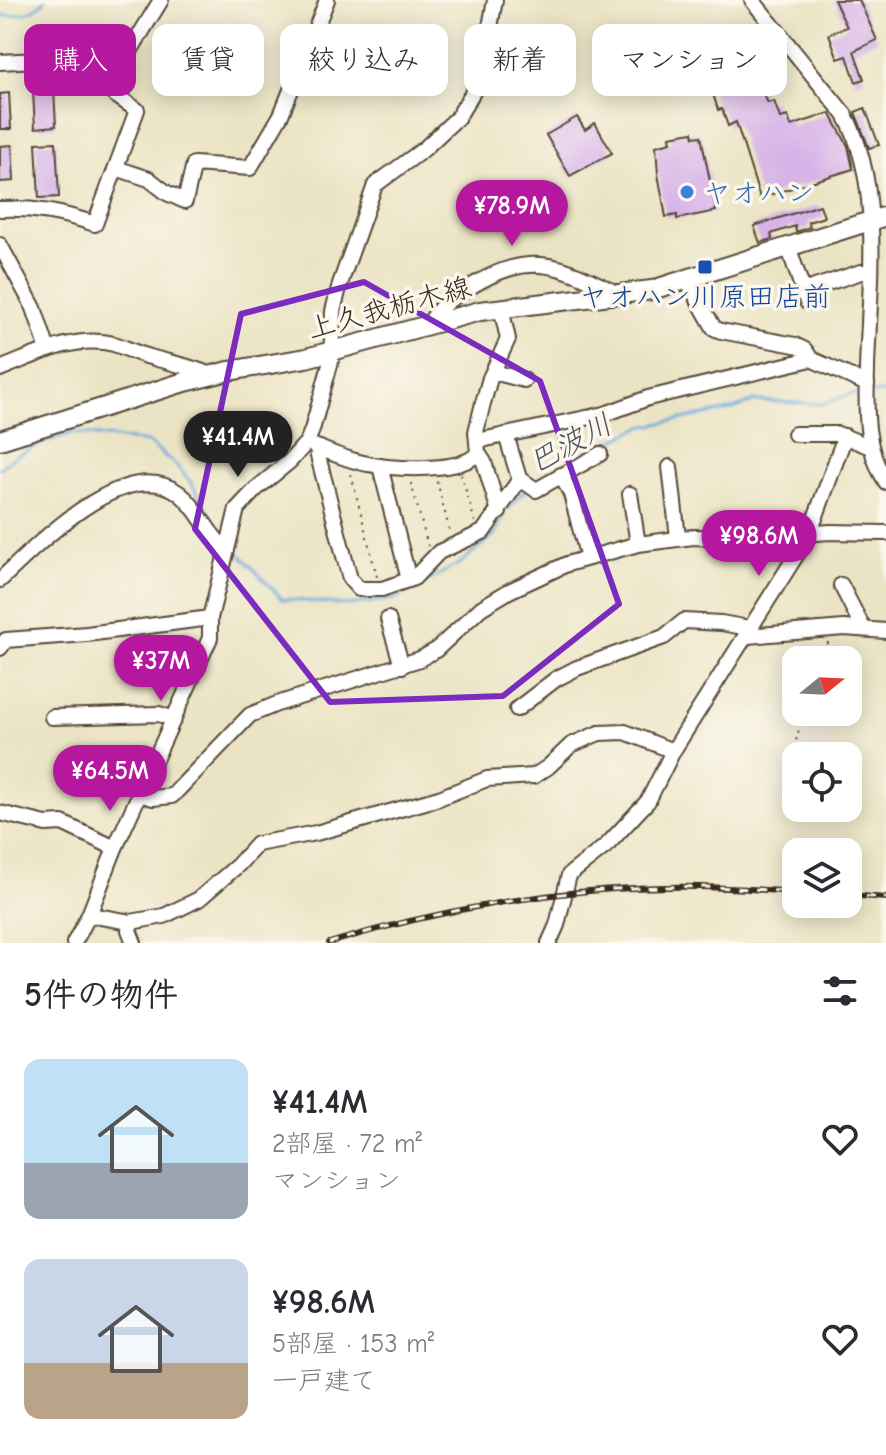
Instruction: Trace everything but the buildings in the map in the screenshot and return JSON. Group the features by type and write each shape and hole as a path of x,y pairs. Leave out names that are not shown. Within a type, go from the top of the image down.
{"main road":[{"name":"上久我栃木線","path":"0,440 210,375 285,363 430,323 501,308 620,295 687,280 879,217"}],"street":[{"path":"136,41 161,0"},
{"path":"116,168 149,179 167,193 185,201 194,164 250,168 281,115 327,0"},
{"path":"495,0 483,65 473,92 458,117 424,149 375,185 333,311 331,361 314,445 350,579 359,589 376,590 409,580 439,552 479,535 525,484"},
{"path":"752,0 832,99 852,129 864,163 879,217 869,272 868,446 886,482"},
{"path":"0,62 24,61"},
{"path":"0,209 29,207 63,213 95,224 137,110 117,96"},
{"path":"0,245 34,308 48,350"},
{"path":"788,246 805,296 861,272 869,272"},
{"path":"430,323 448,300 492,274 515,267 547,264 563,268 620,295"},
{"path":"687,280 714,328 795,345 805,350 811,359 867,386"},
{"path":"314,445 380,466 434,467 458,464 475,457 483,403 508,339 501,308"},
{"path":"0,369 48,350 85,340 113,344 196,368 210,375"},
{"path":"477,447 506,435 605,414 648,398 811,359"},
{"path":"494,369 524,380"},
{"path":"795,434 845,436 868,446"},
{"path":"506,435 525,484 536,490 600,454"},
{"path":"549,943 557,925 569,875 607,845 648,801 673,751 809,535 845,436"},
{"path":"74,943 210,638 210,618 237,509 256,489 314,445"},
{"path":"477,447 499,512"},
{"path":"380,466 409,580"},
{"path":"670,467 678,538"},
{"path":"561,475 571,494 588,558"},
{"path":"0,580 80,511 103,496 139,485 166,486 177,492 191,504 220,545 227,550"},
{"path":"630,494 638,544"},
{"path":"139,794 153,798 172,796 243,720 263,708 402,666 436,650 481,608 542,574 638,544 678,538 886,533"},
{"path":"841,585 863,628"},
{"path":"0,648 6,640 87,634 210,618"},
{"path":"388,619 402,666"},
{"path":"517,709 556,679 577,668 664,637 684,621 721,623 748,632 863,628 886,631"},
{"path":"52,717 159,714 174,719"},
{"path":"89,915 131,922 152,920 199,899 257,844 316,833 439,798 487,779 534,776 571,745 599,733 625,732 673,751"},
{"path":"0,813 46,824 62,823 115,848"},
{"path":"131,922 129,930 134,943"}],"path":[{"path":"351,459 350,469 376,590"},
{"path":"458,464 479,535"},
{"path":"408,467 430,553 434,557"},
{"path":"434,467 452,546"},
{"path":"828,646 830,629"}],"highlighted area":[{"path":"364,282 540,381 619,604 503,696 330,702 195,529 241,314"}],"waterway":[{"path":"0,16 31,11 45,0"},
{"name":"巴波川","path":"870,394 886,393"},
{"name":"巴波川","path":"551,474 641,427 730,410 755,401 822,404 851,394 862,394"},
{"name":"巴波川","path":"0,468 42,443 72,433 148,442 178,467 191,483 224,537"},
{"name":"巴波川","path":"508,509 527,488"},
{"name":"巴波川","path":"236,550 282,599 348,605 394,599 459,564 495,534 504,515"}],"railway":[{"path":"329,943 453,911 583,892 683,887 782,891"},
{"path":"862,896 886,898"}],"place":[{"name":"ヤオハン","path":"687,192"},
{"name":"ヤオハン川原田店前","path":"705,267"}]}
